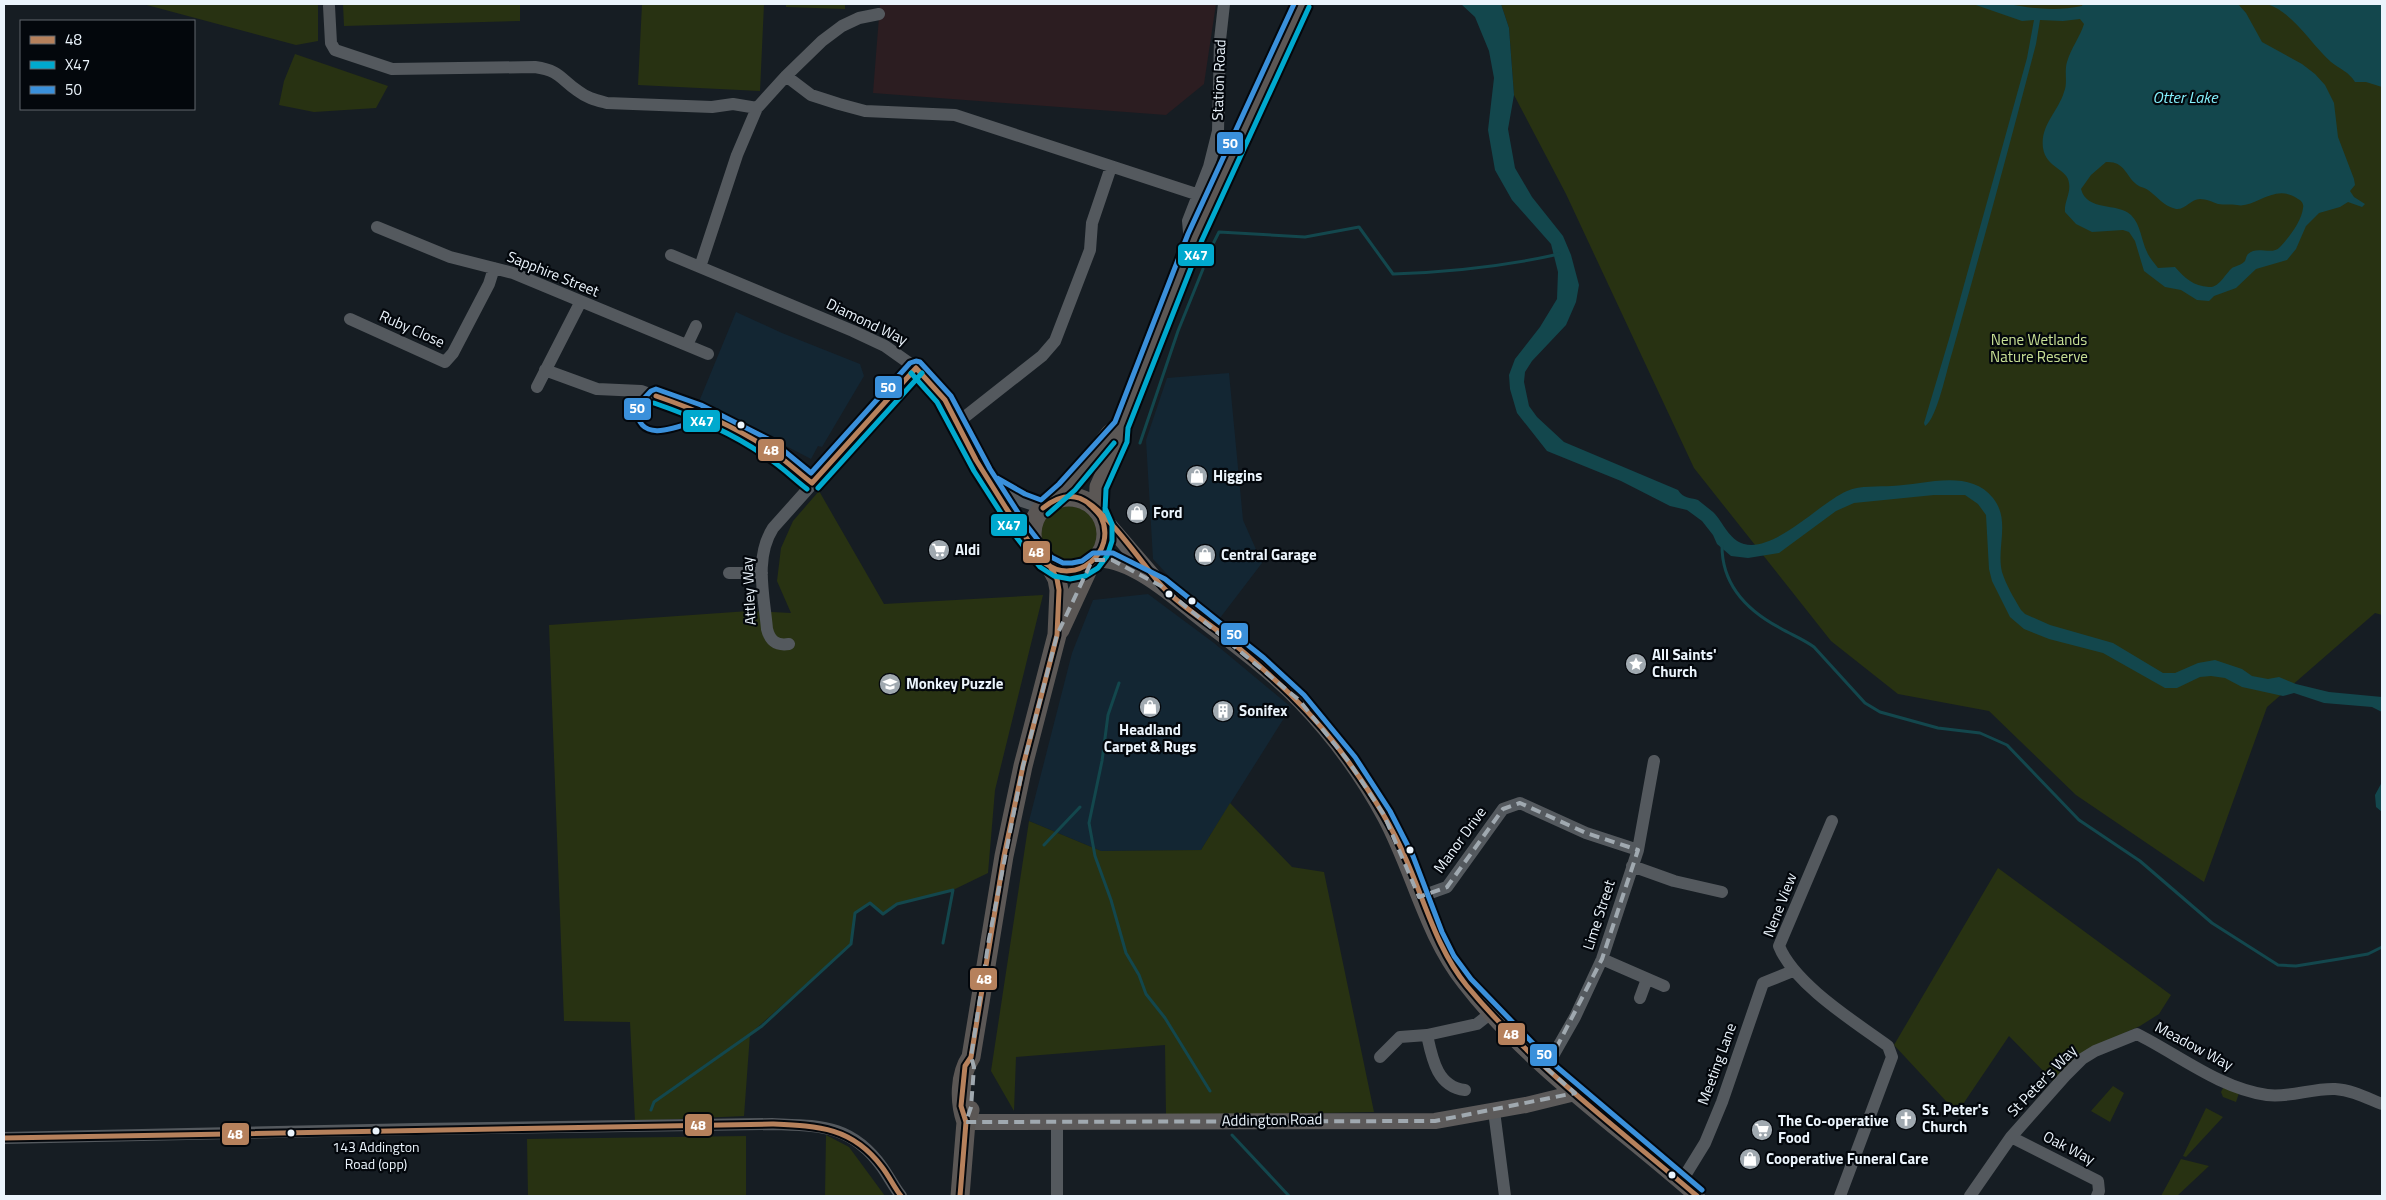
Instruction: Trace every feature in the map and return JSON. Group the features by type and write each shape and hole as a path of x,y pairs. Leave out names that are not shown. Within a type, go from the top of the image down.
{"highway":[{"name":"Station Road","path":"1100,514 1099,487 1120,440 1121,426 1195,237 1302,4"},
{"name":"Station Road","path":"1048,504 1084,468 1110,434 1121,426"},
{"path":"960,1196 966,1122 960,1106 965,1066 971,1057 1004,856 1023,766 1057,635 1092,563 1102,551 1106,539 1105,528 1100,514 1085,501 1074,497 1063,497 1048,504 1033,525 1032,538 1036,550 1050,566 1057,579 1059,590 1057,635"},
{"path":"1050,566 1061,570 1073,571 1092,563"}],"main road":[{"path":"1100,514 1133,550 1161,586"},
{"path":"1092,563 1112,560 1161,586 1259,664 1299,700 1318,721 1349,762 1384,815 1406,859 1419,898 1448,960 1490,1013 1546,1068 1697,1196"},
{"name":"Addington Road","path":"966,1122 1435,1121 1494,1111 1575,1093"}],"street":[{"name":"Station Road","path":"1195,237 1189,232 1187,226 1209,168 1218,130 1220,40 1224,4"},
{"path":"329,6 331,43 334,50 392,69 535,68 551,70 565,78 577,91 590,99 607,103 712,107 733,104 757,108"},
{"path":"700,267 737,155 757,108 786,76 842,26 860,18 879,14"},
{"path":"786,76 811,95 839,104 865,111 955,114 1199,195"},
{"path":"958,423 1042,356 1055,342 1090,250 1092,223 1111,167"},
{"name":"Sapphire Street","path":"377,227 450,257 512,273 580,303 708,354"},
{"name":"Diamond Way","path":"671,255 853,330 885,346 916,368 945,400 976,460 1006,508 1036,550"},
{"name":"Ruby Close","path":"350,319 445,362 453,353 489,284 494,268"},
{"path":"537,387 580,303"},
{"path":"687,345 696,326"},
{"name":"Attley Way","path":"789,644 781,645 774,643 769,637 762,573 762,554 766,540 812,483 916,368"},
{"path":"545,370 598,389 641,391 698,412 768,448 812,483"},
{"name":"Diamond Way","path":"993,485 1022,501 1048,504"},
{"path":"729,573 762,573"},
{"name":"Lime Street","path":"1546,1068 1575,1017 1602,959 1638,850 1654,762"},
{"name":"Manor Drive","path":"1419,898 1447,887 1503,809 1520,803 1586,833 1638,850"},
{"name":"Nene View","path":"1832,820 1779,946 1793,971 1819,994 1888,1046 1892,1057 1840,1196"},
{"path":"1632,866 1674,881 1722,892"},
{"path":"1602,959 1664,986"},
{"name":"Meeting Lane","path":"1681,1182 1705,1143 1722,1102 1763,983 1793,971"},
{"path":"1640,998 1646,979"},
{"path":"1380,1057 1400,1037 1428,1035 1477,1024 1490,1013"},
{"name":"Meadow Way","path":"2137,1034 2210,1076 2265,1094 2287,1096 2334,1089 2347,1091 2382,1104"},
{"name":"St Peter's Way","path":"1970,1196 2011,1136 2082,1059 2095,1051 2137,1034"},
{"path":"1428,1035 1434,1065 1442,1078 1456,1090 1465,1090"},
{"path":"1494,1111 1505,1196"},
{"path":"1056,1122 1057,1196"},
{"path":"4,1138 418,1129 772,1124 824,1126 848,1134 871,1154 901,1196"},
{"name":"Oak Way","path":"2011,1136 2098,1181 2099,1191 2097,1196"}],"highlighted area":[{"path":"1095,560 1112,560 1161,586 1299,700 1349,762 1384,815 1419,897 1447,887 1503,809 1520,803 1586,833 1638,850 1602,959 1546,1068 1575,1093 1435,1121 966,1122 971,1107 974,1067 971,1057 989,939 1023,766 1057,635 1090,565"}],"shaded area":[{"path":"880,4 1216,4 1204,84 1166,115 873,93"},
{"path":"736,312 782,333 860,364 864,376 822,447 818,446 811,459 713,408 698,404"},
{"path":"1229,373 1243,520 1262,563 1220,618 1176,584 1153,559 1146,440 1167,378"},
{"path":"1148,594 1214,643 1291,707 1201,850 1101,851 1029,821 1072,653 1093,600"}],"green space":[{"path":"143,4 318,4 318,41 296,45"},
{"path":"343,4 520,4 520,21 344,26"},
{"path":"642,4 764,4 760,91 638,85"},
{"path":"786,4 845,4 845,9 786,7"},
{"name":"Nene Wetlands Nature Reserve","path":"1501,4 2382,4 2382,615 2375,613 2267,707 2204,882 2076,795 1989,711 1898,694 1831,641 1694,468 1566,194 1514,95 1509,28"},
{"path":"295,54 388,86 376,108 314,112 279,105 284,81"},
{"path":"819,491 884,604 1043,595 995,790 988,873 953,890 897,904 883,914 870,903 855,913 851,944 750,1034 744,1116 635,1121 630,1022 564,1021 549,625 749,611 791,613 777,581 781,548 793,521"},
{"path":"1069,506 1080,508 1089,514 1095,523 1097,534 1095,545 1089,554 1080,560 1069,562 1058,560 1049,554 1043,545 1041,534 1043,523 1049,514 1058,508"},
{"path":"1230,803 1292,867 1324,872 1374,1112 1166,1116 1165,1045 1016,1057 1014,1111 991,1071 1029,821 1101,851 1201,850"},
{"path":"1998,868 2171,995 2159,1014 2140,1026 2091,1048 2054,1082 2009,1036 1957,1113 1894,1045"},
{"path":"2113,1086 2124,1093 2110,1122 2091,1111"},
{"path":"2223,1088 2239,1093 2236,1102 2223,1097 2221,1092"},
{"path":"2206,1108 2223,1117 2186,1157 2183,1156"},
{"path":"826,1135 849,1147 885,1196 825,1196"},
{"path":"746,1136 746,1196 528,1196 527,1139"},
{"path":"2181,1159 2209,1166 2177,1196 2161,1196"}],"water":[{"name":"Otter Lake","path":"2000,3 2054,9 2073,8 2083,4 2238,4 2246,13 2262,42 2302,64 2325,85 2334,103 2338,137 2354,179 2355,185 2350,191 2354,197 2365,204 2362,207 2348,202 2340,207 2319,213 2306,226 2296,249 2287,260 2256,269 2236,288 2214,296 2209,301 2197,300 2181,290 2165,287 2144,271 2135,241 2129,232 2123,230 2092,232 2076,224 2065,212 2069,190 2068,178 2048,160 2043,148 2043,140 2047,125 2064,92 2067,62 2084,24 2080,19 2063,21 2040,20 2036,44 2016,122 1941,392 1934,414 1925,426 1924,423 2027,58 2034,20 2022,21 1973,4","holes":["2106,162 2112,162 2124,169 2136,184 2148,190 2168,206 2176,209 2182,208 2197,199 2218,204 2244,205 2273,194 2281,193 2301,201 2303,205 2302,213 2291,234 2277,250 2252,251 2247,255 2244,262 2232,268 2213,287 2198,285 2186,278 2175,267 2158,268 2148,254 2137,223 2131,215 2125,211 2096,204 2084,196 2081,189 2091,175"]},
{"path":"1461,4 1501,4 1509,28 1514,95 1508,129 1515,168 1532,197 1563,236 1571,255 1579,285 1576,302 1566,325 1532,361 1525,372 1524,382 1529,406 1537,417 1564,442 1698,500 1717,516 1734,538 1744,544 1756,545 1770,541 1797,525 1836,497 1852,489 1946,480 1972,483 1983,489 1993,498 1998,507 2002,525 2002,572 2013,596 2025,614 2050,625 2113,643 2163,673 2175,673 2198,663 2215,660 2242,669 2252,676 2268,679 2279,677 2296,684 2329,692 2382,697 2382,712 2372,707 2324,703 2294,693 2283,696 2242,687 2225,678 2211,676 2200,677 2177,688 2165,688 2103,653 2049,639 2024,629 2010,617 1992,581 1989,569 1986,515 1978,504 1965,495 1934,495 1854,503 1836,511 1779,553 1748,558 1731,556 1717,544 1713,535 1702,521 1687,510 1670,506 1621,481 1547,451 1517,413 1510,389 1509,375 1515,359 1540,327 1557,299 1558,272 1551,244 1512,200 1495,170 1488,130 1494,78 1489,51 1475,17"},
{"path":"2267,4 2382,4 2382,87 2366,82 2355,82 2347,73 2323,54 2294,21 2277,8"},
{"path":"2382,782 2382,812 2376,807 2375,795"}],"waterway":[{"path":"1211,248 1219,232 1305,237 1359,227 1393,274 1476,268 1559,254"},
{"path":"1140,443 1178,331 1203,269"},
{"path":"1722,546 1726,573 1738,595 1768,621 1814,647 1865,703 1880,712 1938,728 1980,733 2007,745 2079,820 2140,861 2212,923 2278,965 2296,966 2368,954 2382,947"},
{"path":"1119,683 1108,715 1102,761 1089,823 1095,856 1111,900 1126,953 1139,975 1146,994 1165,1018 1210,1091"},
{"path":"1044,845 1080,807"},
{"path":"651,1110 654,1102 762,1026 851,944 855,913 870,903 883,914 897,904 953,890 943,943"},
{"path":"1232,1135 1289,1196"}],"transit line":[{"name":"50","path":"997,478 1025,494 1041,500 1059,484 1115,422 1188,234 1294,4"},
{"name":"X47","path":"1105,511 1106,489 1127,442 1128,428 1202,240 1309,7"},
{"name":"50","path":"701,405 772,441 811,473 910,363 920,362 951,396 990,469 1024,522 1051,557 1063,563 1072,563 1082,561 1093,553 1113,553 1165,579 1264,658 1304,695 1355,757 1390,811 1413,856 1442,932 1454,956 1471,979 1551,1062 1702,1190"},
{"name":"48","path":"916,368 945,400 976,460 1006,508 1038,555 1050,566 1057,579 1059,590 1057,635 1023,766 1004,856 971,1057 965,1066 961,1106 966,1122 960,1196"},
{"name":"48","path":"812,483 916,368"},
{"name":"X47","path":"911,373 937,402 974,471 1017,538 1040,567 1054,576 1070,579 1085,576 1098,568 1107,556 1112,541 1112,524 1105,508"},
{"name":"X47","path":"818,488 922,373"},
{"name":"50","path":"698,420 679,427 659,431 650,430 643,426 638,418 637,406 651,391 656,389 701,405"},
{"name":"48","path":"656,396 701,413 744,434 772,451 812,483"},
{"name":"X47","path":"654,403 727,433 755,449 807,489"},
{"name":"X47","path":"1048,514 1075,490 1114,443"},
{"name":"48","path":"1043,508 1058,499 1075,497 1097,509 1167,591 1240,649 1307,711 1336,745 1387,821 1405,857 1439,940 1456,971 1467,986 1548,1070 1697,1196"},
{"name":"48","path":"1033,547 1045,563 1057,569 1069,571 1091,562 1099,553 1104,542 1105,530 1101,517 1088,503"},
{"name":"48","path":"4,1138 789,1125 833,1131 859,1144 882,1167 901,1196"}],"place":[{"name":"Higgins","path":"1197,476"},
{"name":"Ford","path":"1137,513"},
{"name":"Aldi","path":"939,550"},
{"name":"Central Garage","path":"1205,555"},
{"name":"All Saints' Church","path":"1636,664"},
{"name":"Monkey Puzzle","path":"890,684"},
{"name":"Headland Carpet & Rugs","path":"1150,707"},
{"name":"Sonifex","path":"1223,711"},
{"name":"St. Peter's Church","path":"1906,1119"},
{"name":"The Co-operative Food","path":"1762,1130"},
{"name":"143 Addington Road (opp)","path":"376,1131"},
{"name":"Cooperative Funeral Care","path":"1750,1159"}]}
